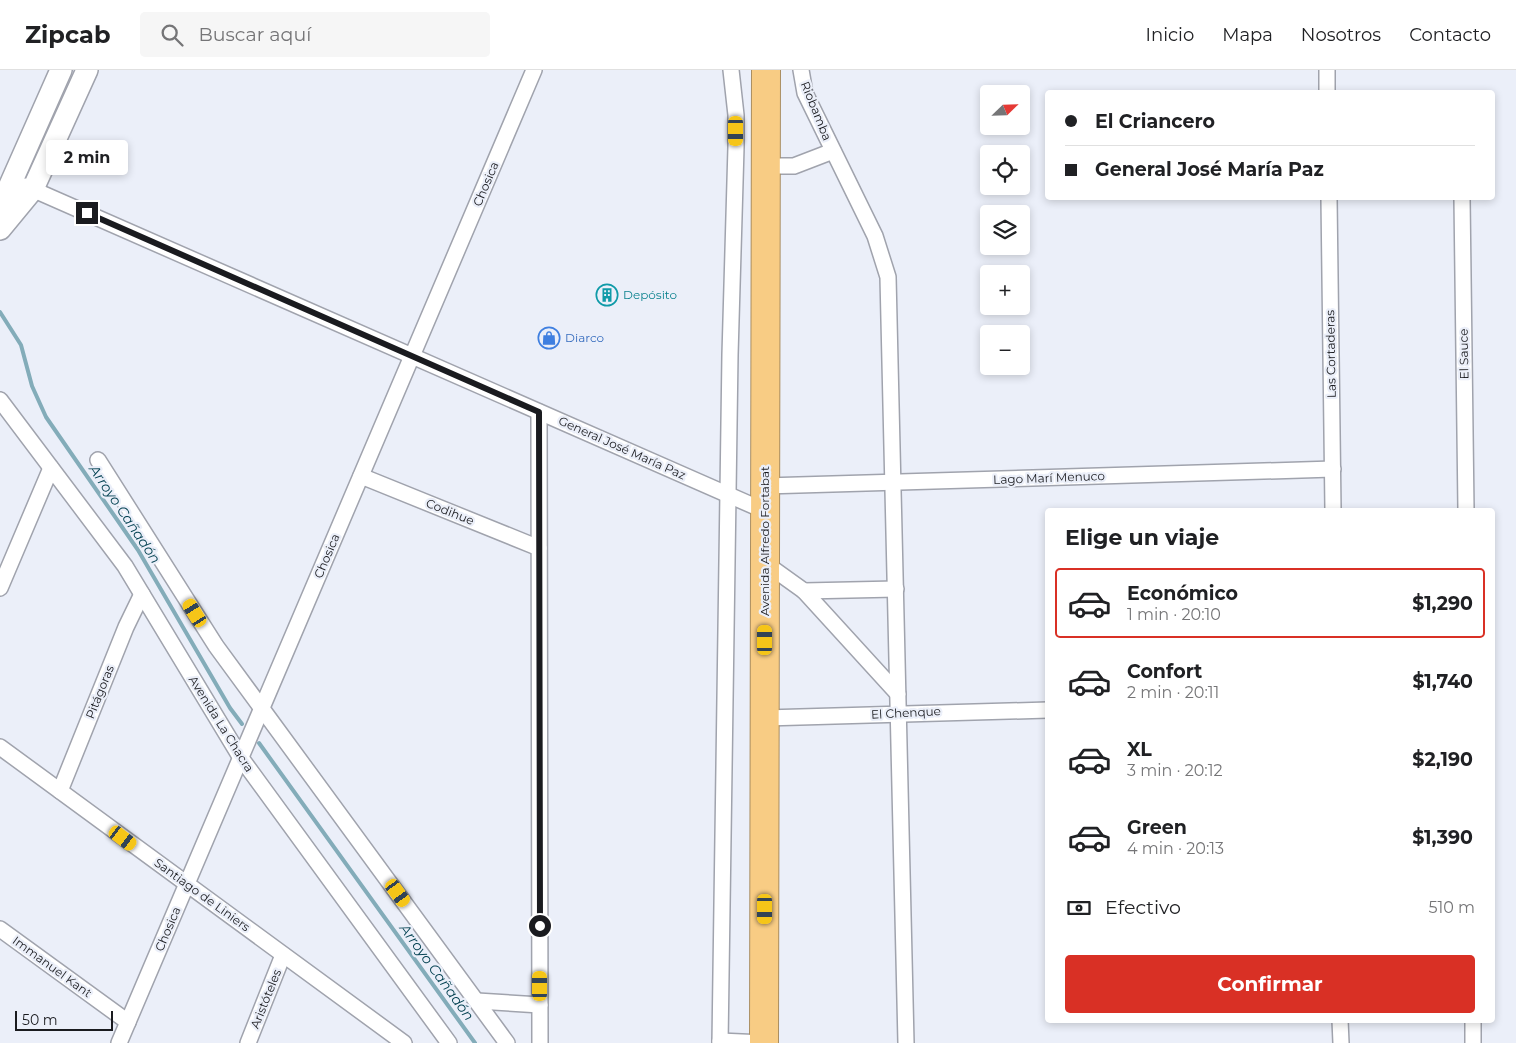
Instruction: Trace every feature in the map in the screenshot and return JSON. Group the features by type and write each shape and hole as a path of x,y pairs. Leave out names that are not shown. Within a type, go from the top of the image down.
{"highway":[{"name":"Avenida Alfredo Fortabat","path":"764,1043 766,70"}],"street":[{"path":"0,213 12,180 61,70"},
{"path":"0,229 32,189 87,70"},
{"name":"Chosica","path":"120,1043 534,70"},
{"path":"731,70 736,115 736,147 728,494 720,1042 764,1043"},
{"name":"Riobamba","path":"802,70 806,93 832,151 875,236 888,277 906,1043"},
{"path":"1327,70 1327,90"},
{"path":"766,166 794,166 832,151"},
{"name":"General José María Paz","path":"12,180 728,494 765,498"},
{"name":"Las Cortaderas","path":"1329,200 1333,508"},
{"name":"El Sauce","path":"1462,200 1466,508"},
{"name":"Avenida La Chacra","path":"0,400 108,543 142,594 241,758 449,1043"},
{"path":"539,412 540,1043"},
{"path":"98,460 216,646 508,1043"},
{"path":"0,588 52,468"},
{"name":"Lago Marí Menuco","path":"765,498 893,482 1333,469"},
{"name":"Codihue","path":"361,476 539,548"},
{"path":"765,564 804,591 898,694"},
{"path":"804,591 896,589"},
{"name":"Pitágoras","path":"60,791 126,627 142,594"},
{"name":"El Chenque","path":"765,718 1045,710"},
{"name":"Santiago de Liniers","path":"2,754 60,791 404,1043"},
{"name":"Immanuel Kant","path":"0,929 128,1022"},
{"name":"Aristóteles","path":"248,1043 283,955"},
{"path":"477,1001 540,1006"},
{"path":"1340,1023 1341,1043"},
{"path":"1473,1023 1473,1043"}],"waterway":[{"name":"Arroyo Cañadón","path":"0,312 21,345 32,386 46,417 138,550 230,708 242,724"},
{"name":"Arroyo Cañadón","path":"259,743 475,1043"}],"place":[{"name":"Depósito","path":"607,295"},
{"name":"Diarco","path":"549,338"}],"route":[{"path":"87,213 539,412 540,926"}]}
